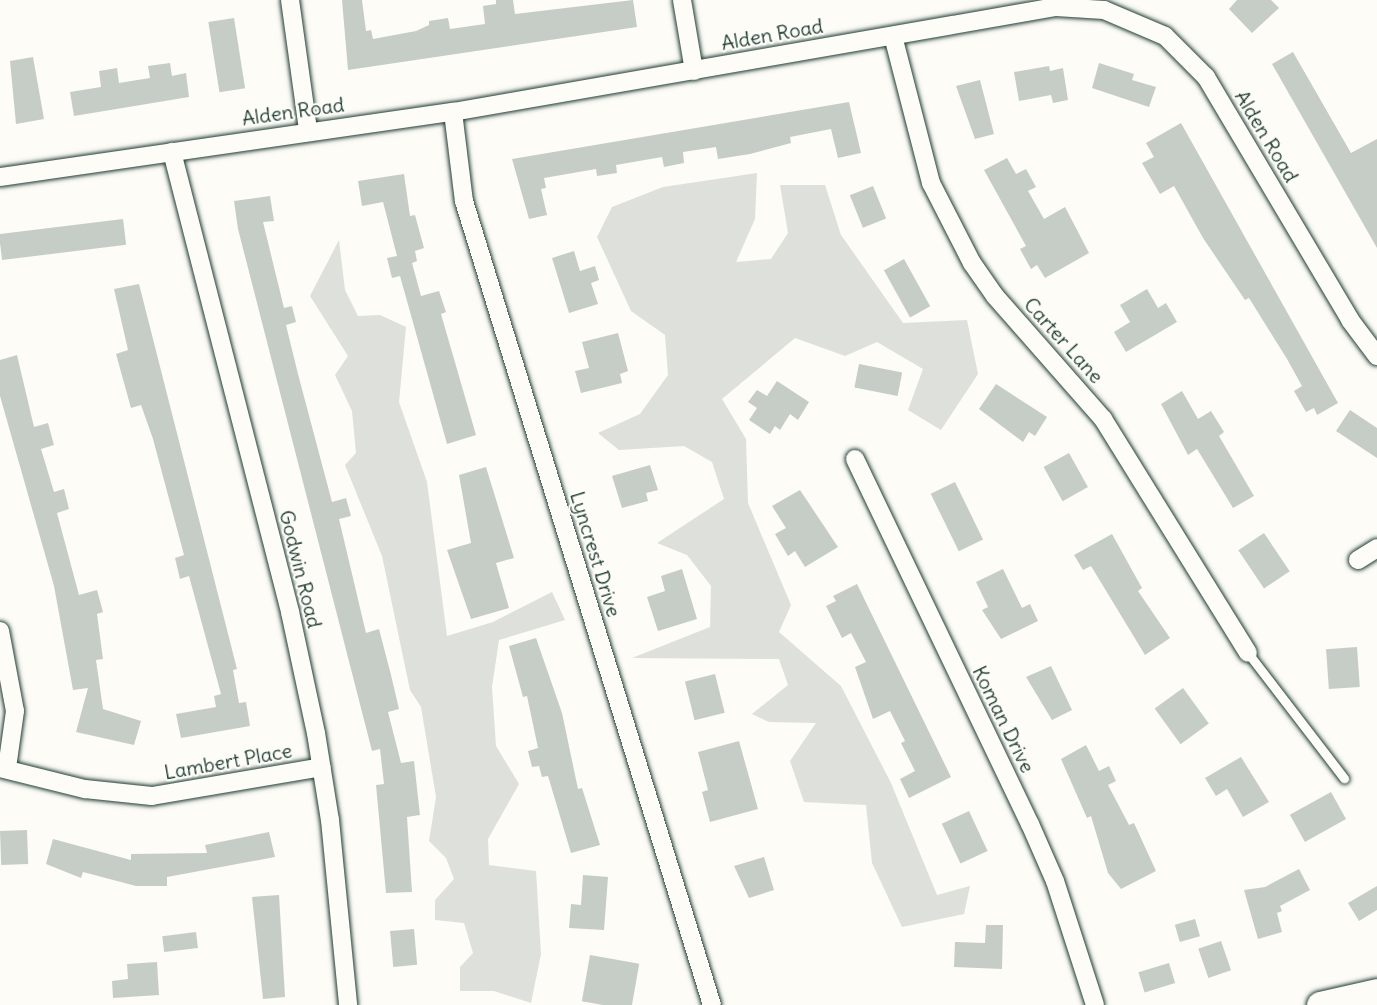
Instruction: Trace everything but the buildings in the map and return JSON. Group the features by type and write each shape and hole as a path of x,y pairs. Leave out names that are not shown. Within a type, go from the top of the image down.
{"main road":[{"path":"1320,1005 1377,992"}],"street":[{"path":"290,0 308,130"},
{"path":"682,0 694,71"},
{"name":"Alden Road","path":"0,177 308,130 453,112 894,36 1078,7 1137,21 1165,36 1206,76 1350,320 1377,356"},
{"name":"Carter Lane","path":"894,36 916,137 956,237 995,296 1103,419 1248,653"},
{"name":"Lyncrest Drive","path":"453,112 464,201 712,1005"},
{"name":"Godwin Road","path":"172,152 290,612 322,768 348,1005"},
{"name":"Koman Drive","path":"855,459 1047,862 1095,1005"},
{"path":"1358,560 1377,548"},
{"path":"0,631 15,711 3,768"},
{"name":"Lambert Place","path":"3,768 85,789 152,796 322,768"}],"lane":[{"path":"1248,653 1344,778"}],"shaded area":[{"path":"757,173 755,219 736,262 771,259 788,233 780,185 825,185 841,235 903,323 967,320 978,374 941,430 908,410 923,369 877,342 845,356 795,338 722,399 746,439 748,503 791,605 779,632 841,686 891,783 937,895 970,886 964,914 902,927 872,863 866,805 804,802 790,761 816,723 769,722 752,714 788,685 779,659 632,658 710,627 711,586 687,555 657,543 724,499 712,462 684,446 619,450 598,433 640,414 668,375 665,335 631,311 597,237 612,207 663,187"},
{"path":"339,240 345,290 358,316 380,315 406,327 399,402 427,482 447,636 493,622 552,592 565,620 499,640 492,687 496,746 519,784 488,839 489,865 536,871 541,954 531,1003 494,991 460,991 460,967 473,953 464,923 435,920 435,900 454,879 446,858 429,841 436,797 421,707 410,690 382,556 345,465 356,453 352,411 335,375 348,356 310,296"}]}
